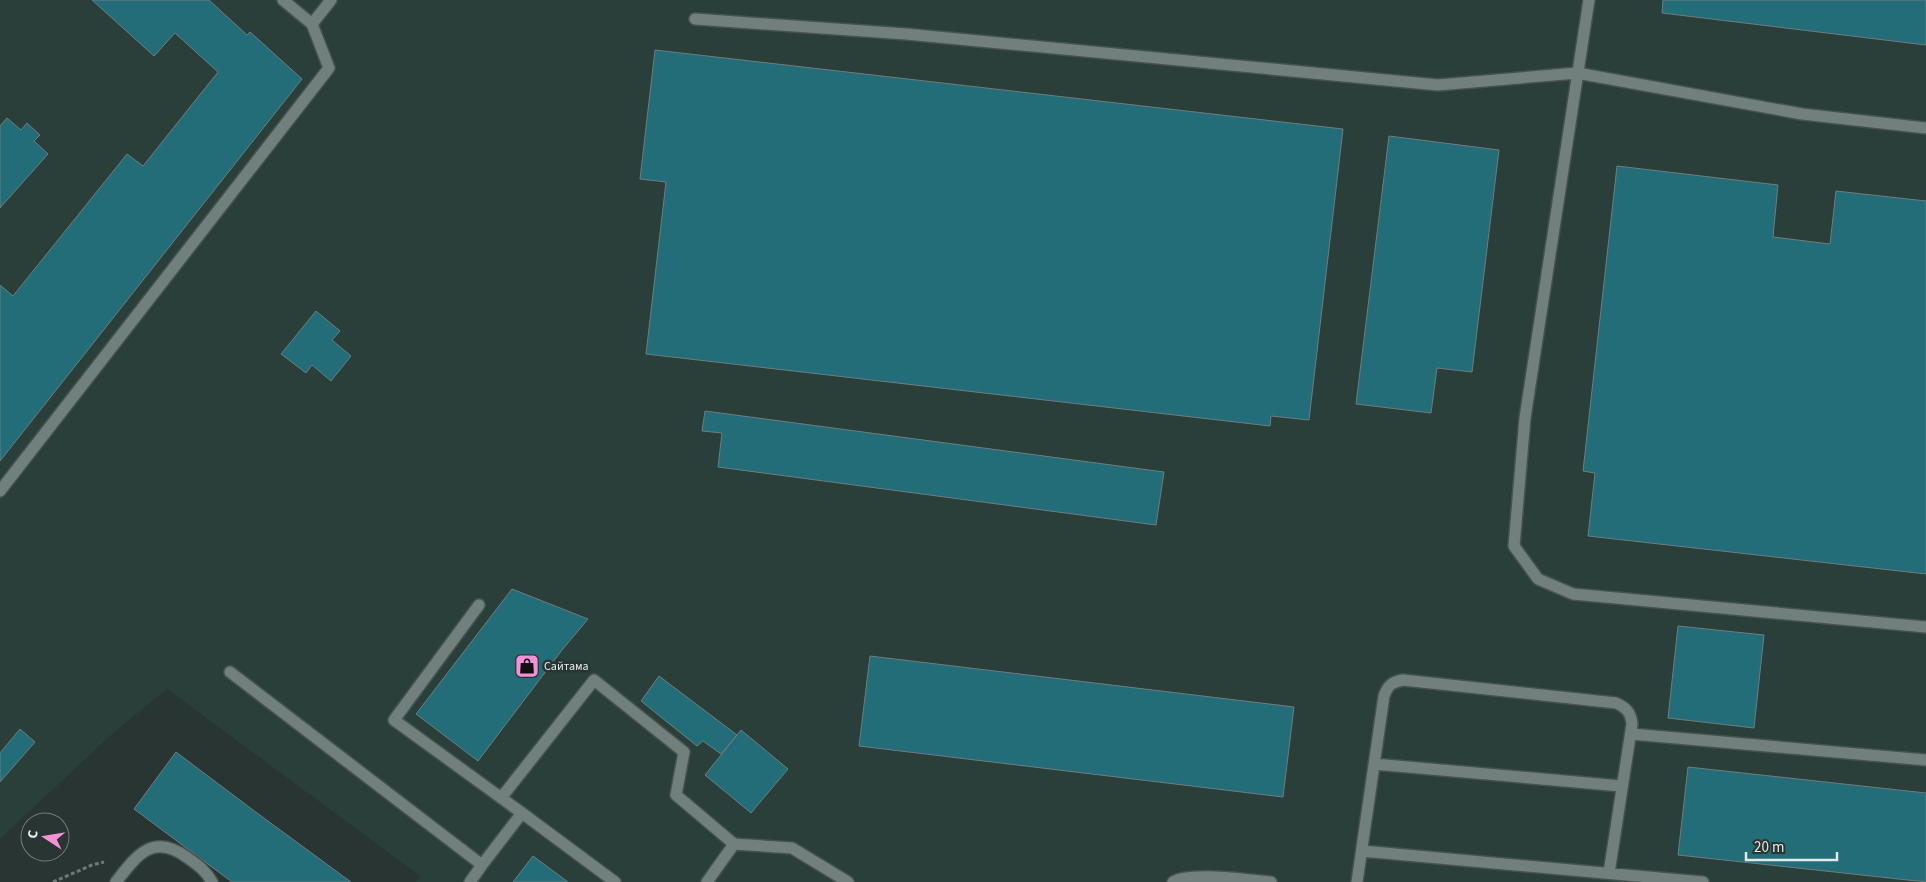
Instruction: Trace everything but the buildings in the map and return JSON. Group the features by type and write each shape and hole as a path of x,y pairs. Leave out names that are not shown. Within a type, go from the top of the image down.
{"lane":[{"path":"0,491 330,68 312,24 283,0"},
{"path":"312,24 331,0"},
{"path":"1589,0 1525,418 1514,546 1538,579 1573,594 1926,627"},
{"path":"694,20 906,34 1438,86 1577,73 1802,114 1926,128"},
{"path":"479,605 394,720 614,882"},
{"path":"230,672 482,865"},
{"path":"501,798 594,680 684,752 676,795 734,844 792,848 848,882"},
{"path":"1357,882 1384,696 1387,687 1394,681 1404,680 1616,703 1625,707 1631,715 1630,734 1609,873"},
{"path":"1630,734 1926,760"},
{"path":"1374,764 1621,786"},
{"path":"470,882 522,814"},
{"path":"707,882 734,844"},
{"path":"116,882 136,855 155,846 176,849 210,874"},
{"path":"1362,851 1703,882"},
{"path":"1173,882 1178,878 1213,877 1271,882"}],"path":[{"path":"53,882 92,865 136,855"}],"shaded area":[{"path":"0,0 1926,0 1926,882 416,882 420,876 167,689 112,734 29,812 20,812 20,820 0,839"}],"place":[{"name":"Сайтама","path":"527,666"}]}
